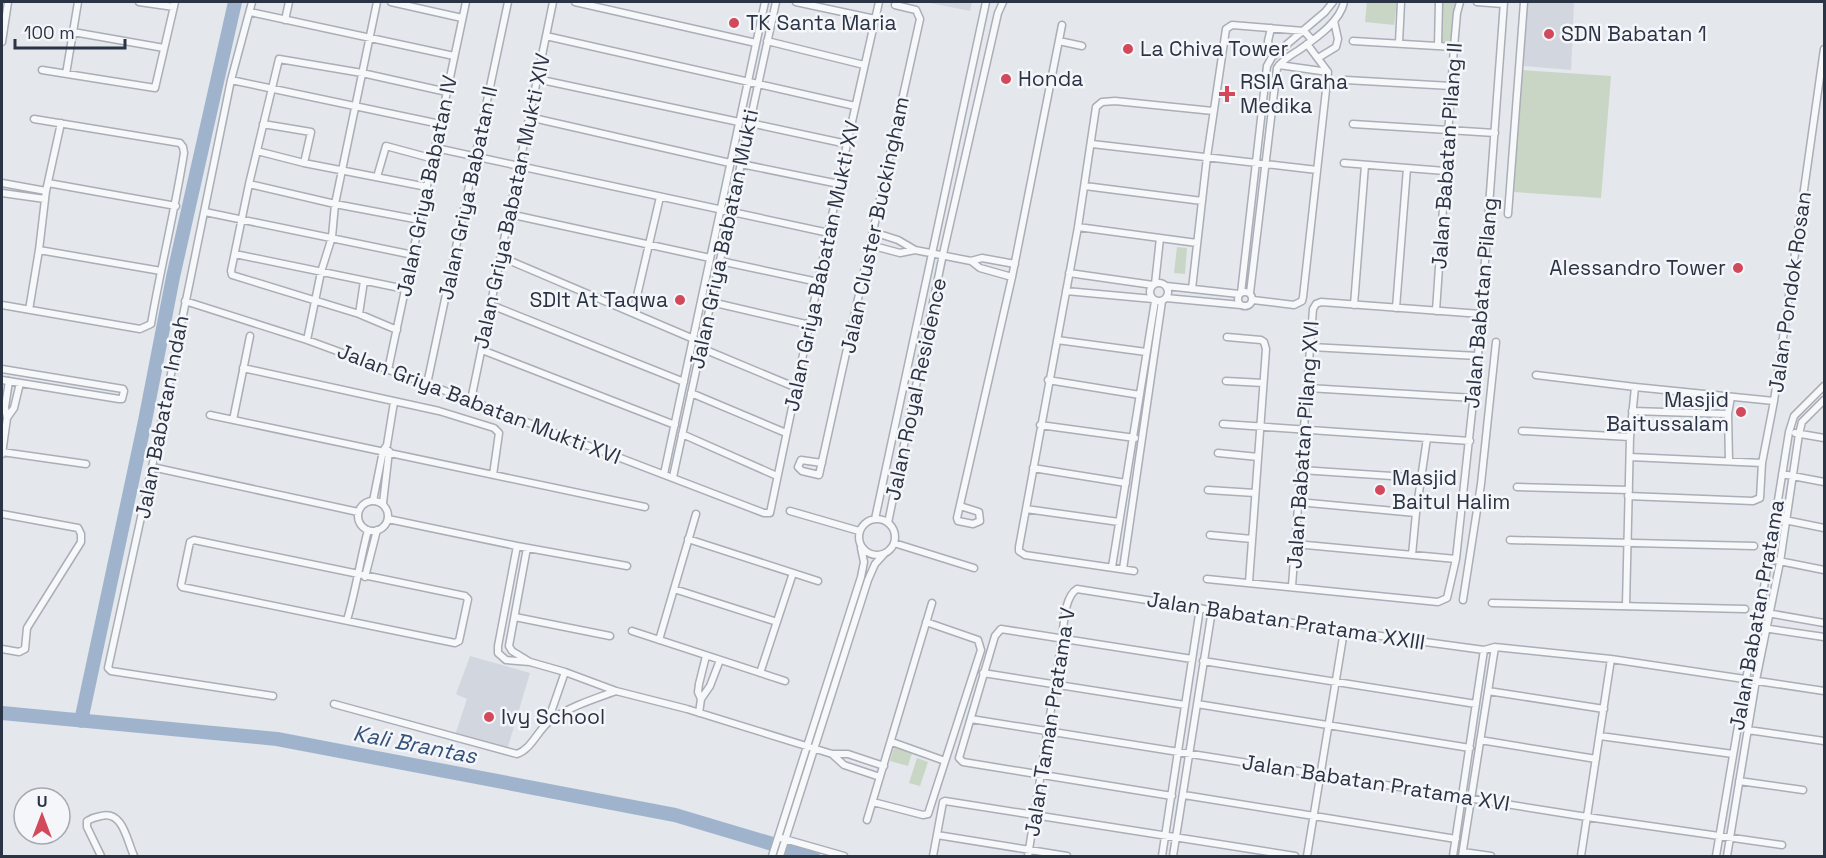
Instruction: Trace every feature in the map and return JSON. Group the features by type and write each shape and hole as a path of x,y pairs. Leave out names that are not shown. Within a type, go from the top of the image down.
{"street":[{"path":"2,42 8,2"},
{"path":"66,74 78,2"},
{"path":"42,70 155,88 175,4 139,2"},
{"name":"Jalan Babatan Indah","path":"252,2 231,80 152,467 108,668 111,671 273,696"},
{"path":"285,20 289,2"},
{"path":"307,340 321,272 332,237 335,204 377,2"},
{"path":"391,2 462,18"},
{"name":"Jalan Griya Babatan IV","path":"388,370 466,2"},
{"name":"Jalan Griya Babatan II","path":"427,384 508,2"},
{"name":"Jalan Griya Babatan Mukti XIV","path":"471,400 553,2"},
{"path":"575,2 756,43"},
{"name":"Jalan Griya Babatan Mukti","path":"664,474 765,2"},
{"name":"Jalan Griya Babatan Mukti","path":"673,477 776,2"},
{"path":"796,2 875,19"},
{"name":"Jalan Griya Babatan Mukti XV","path":"770,513 879,2"},
{"name":"Jalan Royal Residence","path":"875,519 986,2"},
{"name":"Jalan Royal Residence","path":"888,523 943,255 998,13 1003,2"},
{"path":"1241,305 1238,300 1257,163 1266,70 1272,57 1328,9 1332,2"},
{"path":"1066,291 1248,306 1251,297 1275,73 1278,65 1334,21 1344,2"},
{"path":"1399,43 1401,2"},
{"path":"1438,46 1439,2"},
{"name":"Jalan Babatan Pilang II","path":"1437,311 1451,86 1457,13 1460,2"},
{"path":"1477,2 1504,3"},
{"path":"1508,214 1524,2"},
{"name":"Jalan Babatan Pilang","path":"1292,586 1438,602 1445,600 1448,595 1474,483 1470,441 1504,3"},
{"name":"Jalan Cluster Buckingham","path":"822,463 920,19 916,10 895,5"},
{"path":"250,12 454,56"},
{"path":"1318,58 1337,45 1334,21"},
{"path":"960,506 1015,264 1062,25"},
{"path":"1192,289 1213,111 1223,39 1227,28 1232,26 1304,31"},
{"path":"1271,28 1268,41 1272,57"},
{"path":"1069,273 1161,283 1166,286 1192,289 1240,293 1245,291 1251,297 1294,304 1302,301 1328,72 1304,31"},
{"path":"73,32 164,48"},
{"path":"546,36 855,106"},
{"path":"1293,39 1300,49"},
{"path":"767,41 864,65"},
{"path":"1059,41 1082,46"},
{"path":"1353,41 1454,47"},
{"name":"Jalan Pondok Rosan","path":"1628,493 1753,501 1760,498 1762,463 1774,401 1824,50"},
{"path":"397,330 359,314 232,275 249,184 279,58 447,92"},
{"path":"1278,65 1328,72"},
{"path":"537,79 739,122"},
{"path":"231,80 440,124"},
{"path":"1347,80 1451,86"},
{"path":"1134,571 1025,555 1019,551 1040,425 1078,227 1096,106 1102,102 1115,101 1213,111"},
{"path":"529,117 730,163"},
{"path":"2,304 140,329 151,324 176,206 184,153 180,143 34,119"},
{"path":"29,310 46,191 61,123"},
{"path":"750,123 847,144"},
{"path":"263,124 311,132 304,162"},
{"path":"1353,124 1495,133"},
{"path":"1092,144 1317,170"},
{"path":"377,177 386,146 434,159"},
{"path":"436,148 829,233"},
{"path":"257,151 427,186"},
{"path":"1344,163 1445,171"},
{"path":"741,164 839,184"},
{"path":"1365,165 1354,304 1481,314"},
{"path":"1396,308 1407,168"},
{"path":"2,183 46,191"},
{"path":"48,183 176,206"},
{"path":"249,184 335,204 420,220"},
{"path":"1085,186 1202,201"},
{"path":"2,193 45,200"},
{"path":"633,314 660,197"},
{"path":"205,212 413,255"},
{"path":"509,214 710,258"},
{"path":"1078,227 1197,243"},
{"name":"Jalan Royal Residence","path":"873,232 898,240 915,250 943,255"},
{"path":"1159,300 1149,294 1154,284 1160,238"},
{"name":"Jalan Royal Residence","path":"870,245 900,253 915,250"},
{"path":"39,250 161,271"},
{"path":"235,254 405,289"},
{"path":"943,255 971,261 980,268 1012,277"},
{"path":"501,257 693,338 701,345 797,388"},
{"path":"971,261 982,258 1015,264"},
{"path":"720,261 818,282"},
{"path":"359,314 364,281"},
{"path":"1112,567 1146,352 1159,300 1168,291 1166,286"},
{"path":"1123,569 1159,300"},
{"name":"Jalan Griya Babatan Mukti XVI","path":"185,301 307,340 471,400 764,513 770,513"},
{"path":"711,302 810,326"},
{"name":"Jalan Babatan Pilang XVI","path":"1292,586 1313,309 1321,302 1354,304"},
{"path":"491,305 684,382"},
{"path":"233,420 250,336"},
{"path":"1227,337 1258,340 1264,342 1266,349 1249,582"},
{"path":"1057,340 1146,352"},
{"path":"1463,600 1474,483 1496,342"},
{"path":"1311,346 1478,356"},
{"path":"482,350 675,425"},
{"path":"243,368 439,411 497,430 499,433 493,475"},
{"path":"2,369 123,389 122,399 119,399 5,380 7,418 2,453 86,464"},
{"path":"1536,375 1774,401"},
{"path":"40,386 42,376"},
{"path":"1048,381 1140,395"},
{"path":"1226,381 1263,383"},
{"path":"7,418 14,408 20,383"},
{"name":"Jalan Babatan Pratama","path":"1716,856 1769,560 1788,432 1794,416 1824,386"},
{"path":"1626,606 1630,437 1635,387"},
{"path":"1308,388 1474,398"},
{"path":"691,393 786,433"},
{"path":"1728,461 1728,414 1731,397"},
{"name":"Jalan Babatan Pratama","path":"1727,856 1756,680 1780,562 1798,434 1802,422 1824,400"},
{"path":"373,501 386,450 394,402"},
{"path":"1632,411 1728,414"},
{"path":"210,415 386,450 645,507"},
{"path":"1222,424 1470,441"},
{"path":"1040,425 1142,439"},
{"path":"1522,431 1630,437"},
{"path":"1788,432 1824,438"},
{"path":"682,434 777,476"},
{"path":"1412,555 1427,438"},
{"path":"383,503 373,501 361,506 358,520 362,526 368,530 377,530 384,527 388,519 388,511 383,503 386,450"},
{"path":"1218,453 1258,457"},
{"path":"1630,457 1762,463"},
{"path":"152,467 358,512"},
{"path":"1033,468 1126,483"},
{"path":"1302,470 1422,478"},
{"path":"1782,474 1824,482"},
{"path":"1517,487 1628,493"},
{"path":"1208,489 1255,493"},
{"path":"1298,502 1416,513"},
{"path":"1026,508 1119,522"},
{"path":"790,511 859,531"},
{"path":"2,514 78,528 82,538 27,628 25,649 20,652 2,649"},
{"path":"659,640 696,514"},
{"path":"1775,518 1824,528"},
{"path":"388,519 627,566"},
{"path":"776,856 861,578 864,562 858,537 859,531 863,525 875,519 888,523 894,532 894,543 875,564 868,580 810,747"},
{"path":"347,620 368,530"},
{"path":"357,584 365,576 377,530"},
{"path":"1210,535 1252,539"},
{"path":"688,539 818,581"},
{"path":"194,540 356,574 467,597 459,641 455,643 181,585 190,542 194,540"},
{"path":"1510,540 1754,546"},
{"path":"894,543 974,568"},
{"path":"1295,544 1456,559"},
{"path":"517,546 498,653 506,660 532,662 616,691 699,713 832,754 848,754 884,766"},
{"path":"527,548 509,642 510,649 532,662"},
{"path":"861,548 870,554 885,554"},
{"path":"1769,560 1824,570"},
{"path":"760,673 793,573"},
{"path":"1207,579 1292,586"},
{"path":"674,589 777,622"},
{"name":"Jalan Babatan Pratama XXIII","path":"1077,590 1344,631 1484,650 1495,647"},
{"name":"Jalan Taman Pratama V","path":"1029,853 1068,603 1072,593 1077,590"},
{"path":"867,820 932,603"},
{"path":"1492,603 1745,609"},
{"path":"1162,856 1200,608"},
{"path":"1173,856 1212,610"},
{"path":"1760,612 1824,623"},
{"path":"515,617 610,636"},
{"path":"873,802 922,815 928,814 981,650 978,640 926,622"},
{"path":"1757,627 1824,637"},
{"path":"1172,796 1041,776 960,761 959,758 995,636 1001,629 1192,659"},
{"path":"632,631 785,681"},
{"path":"1308,856 1344,631"},
{"path":"1491,856 1462,854 1495,647 1611,659 1824,691"},
{"path":"1453,856 1484,650"},
{"path":"701,699 698,692 706,656"},
{"path":"1581,856 1611,659"},
{"path":"699,713 701,699 710,686 720,660"},
{"path":"1203,661 1476,704"},
{"path":"548,722 565,672"},
{"path":"983,674 1185,705"},
{"path":"334,704 514,754 524,751 548,722 576,706 616,691"},
{"path":"1488,691 1604,709"},
{"path":"1197,704 1470,748"},
{"name":"Jalan Babatan Pratama XVI","path":"970,719 1462,797 1782,844"},
{"path":"1748,730 1824,741"},
{"path":"1600,736 1733,754"},
{"path":"1480,740 1596,759"},
{"path":"892,742 945,761"},
{"path":"832,754 844,765 880,777"},
{"path":"1739,781 1803,790"},
{"path":"1184,795 1456,839"},
{"path":"933,856 943,802 947,801 1295,856"},
{"path":"101,856 90,834 87,821 109,814 114,816 121,825 134,856"},
{"path":"937,835 1029,853 1068,856"},
{"path":"781,840 844,856"}],"shaded area":[{"path":"925,2 972,2 970,11"},
{"name":"SDN Babatan 1","path":"1528,2 1574,2 1571,70 1523,66"},
{"name":"Ivy School","path":"470,656 530,673 507,750 455,735 467,699 456,694"}],"green space":[{"path":"1367,2 1397,2 1394,25 1365,22"},
{"path":"1441,2 1455,2 1453,45 1439,44"},
{"path":"1521,70 1611,76 1601,198 1514,192"},
{"path":"1177,247 1187,248 1185,274 1174,273"},
{"path":"895,744 913,750 908,766 890,761"},
{"path":"917,758 928,762 920,786 909,783"}],"waterway":[{"path":"81,721 173,277 235,2"},
{"name":"Kali Brantas","path":"2,713 277,739 675,815 813,856"}],"place":[{"name":"TK Santa Maria","path":"734,23"},
{"name":"SDN Babatan 1","path":"1549,34"},
{"name":"La Chiva Tower","path":"1128,49"},
{"name":"Honda","path":"1006,79"},
{"name":"RSIA Graha Medika","path":"1227,94"},
{"name":"Alessandro Tower","path":"1738,268"},
{"name":"SDIt At Taqwa","path":"680,300"},
{"name":"Masjid Baitussalam","path":"1741,412"},
{"name":"Masjid Baitul Halim","path":"1380,490"},
{"name":"Ivy School","path":"489,717"}]}
